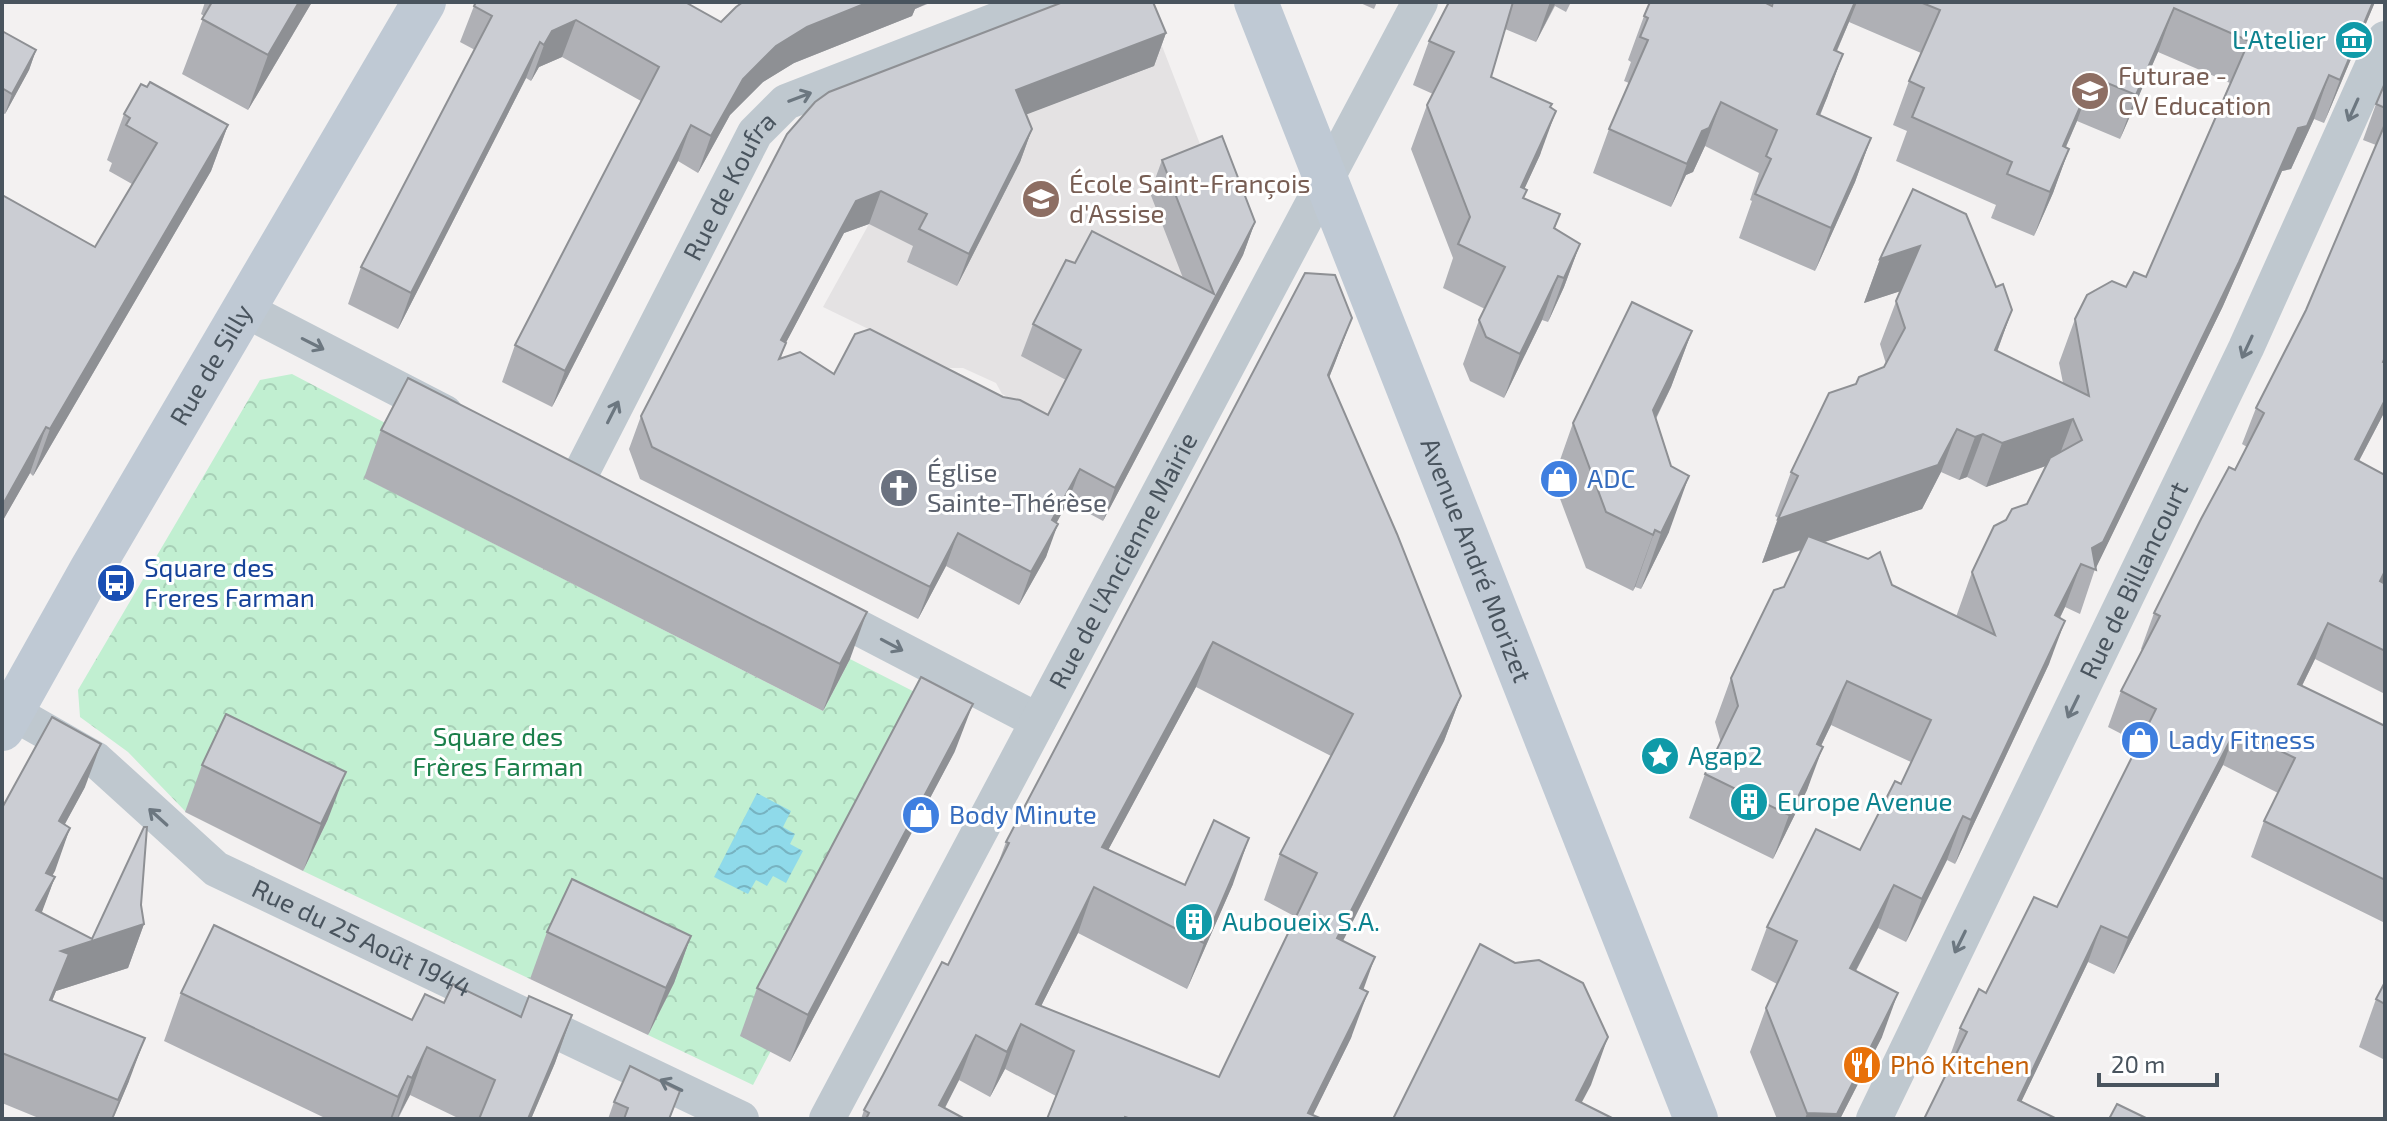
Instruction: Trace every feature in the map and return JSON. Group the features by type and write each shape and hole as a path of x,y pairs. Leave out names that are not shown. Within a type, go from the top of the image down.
{"main road":[{"name":"Rue de Silly","path":"7,720 424,2"},
{"name":"Avenue André Morizet","path":"1256,2 1696,1119"}],"street":[{"name":"Rue de Koufra","path":"609,498 563,474 755,133 786,102 1044,2"},
{"name":"Rue de l'Ancienne Mairie","path":"827,1119 1420,2"},
{"name":"Rue de Billancourt","path":"1874,1119 2246,348 2385,39"},
{"path":"244,309 481,432"},
{"path":"789,592 1038,721"},
{"name":"Rue du 25 Août 1944","path":"7,720 96,760 216,869 741,1119"}],"shaded area":[{"name":"École Saint-François d'Assise","path":"1145,2 1243,255 1187,363 1102,319 1051,419 1002,394 996,383 963,368 949,368 823,307 869,224"}],"green space":[{"name":"Square des Frères Farman","path":"292,374 391,426 365,478 823,711 850,659 950,710 753,1085 648,1035 673,984 555,927 530,979 303,871 328,819 185,811 128,752 80,717 78,690 260,380"}],"water":[{"path":"757,793 791,811 783,827 795,834 790,844 803,851 786,883 773,876 767,886 756,880 748,894 714,877"}],"building":[{"path":"212,2 299,2 268,55 202,19"},
{"path":"476,2 685,2 721,22 743,2 869,2 807,27 776,46 743,79 711,136 691,125 565,371 515,345 659,67 576,20 552,31 544,45 540,42 411,293 361,267 492,16 474,6"},
{"path":"1063,2 1153,2 1166,33 1016,90 1032,129 969,254 919,229 927,214 881,191 856,201 781,340 786,343 779,359 800,352 834,374 855,334 870,329 1003,397 1020,400 1048,415 1081,350 1033,324 1066,260 1075,263 1092,231 1214,294 1162,160 1222,136 1255,222 1115,488 1080,469 1052,520 1058,524 1031,572 958,533 930,587 652,447 641,416 787,134 815,102 829,92"},
{"path":"1449,2 1513,2 1491,77 1552,104 1550,107 1556,111 1521,187 1527,190 1523,198 1560,214 1554,228 1580,244 1564,278 1558,276 1520,354 1486,337 1479,320 1505,267 1458,244 1470,217 1427,105 1454,52 1429,41"},
{"path":"1650,2 1764,2 1772,6 1773,2 1855,2 1834,50 1843,54 1817,114 1871,138 1831,228 1755,194 1771,159 1766,156 1777,130 1721,102 1709,128 1702,131 1687,164 1609,129 1648,40 1640,37 1648,18 1644,16"},
{"path":"1920,2 2373,2 2340,80 2329,75 2307,126 2298,128 2239,262 2103,542 2092,548 2096,570 2081,564 2055,615 2065,621 1971,820 1963,816 1922,899 1894,885 1850,968 1898,993 1837,1114 1807,1113 1766,1008 1797,941 1767,927 1816,829 1860,850 1895,781 1901,784 1931,720 1847,681 1817,744 1823,747 1789,815 1705,774 1738,706 1731,678 1774,590 1784,587 1808,536 1868,559 1880,552 1892,585 1995,635 1972,572 1994,526 2006,520 2012,509 2027,504 2050,458 2082,440 2073,419 2002,443 1983,434 1975,437 1957,429 1938,465 1778,519 1798,476 1791,472 1829,393 1856,384 1859,377 1884,367 1905,328 1896,301 1920,246 1880,259 1913,189 1966,214 1996,287 2003,284 2012,310 1995,350 2089,396 2075,319 2087,295 2112,281 2126,287 2134,272 2146,277 2249,41 2174,8 2136,95 2093,77 2063,146 2069,149 2050,192 2007,174 2012,162 1912,117 1924,88 1909,81 1940,10"},
{"path":"2,31 36,50 12,94 2,88"},
{"path":"150,82 228,125 50,429 46,427 2,506 2,195 95,247 157,143 126,125 130,118 124,114 141,84 147,87"},
{"path":"2385,83 2385,108 2376,104"},
{"path":"2385,124 2385,400 2355,459 2385,475 2385,571 2380,581 2385,584 2385,651 2328,623 2298,684 2385,726 2385,880 2264,821 2295,758 2236,729 2128,938 2101,926 2018,1100 2057,1119 1924,1119 1967,1032 1960,1028 1979,989 1986,993 2034,897 2057,907 2156,709 2121,691 2160,616 2154,613 2201,519 2229,467 2235,470 2264,413 2256,408 2306,310"},
{"path":"1305,273 1335,275 1352,318 1328,375 1397,534 1461,696 1337,938 1375,957 1360,988 1368,992 1308,1113 1322,1119 1047,1119 1074,1051 1021,1024 1007,1052 976,1035 939,1105 965,1119 866,1119 869,1113 864,1110 942,962 948,965 1009,843 1006,842","holes":["1213,642 1353,714 1280,854 1317,873 1219,1077 1036,1004 1094,887 1204,943 1249,838 1214,820 1185,885 1102,847"]},
{"path":"1632,302 1692,331 1653,410 1671,466 1689,476 1661,533 1655,530 1653,535 1606,512 1573,423"},
{"path":"408,378 867,612 840,664 381,430"},
{"path":"921,677 973,704 808,1015 757,988"},
{"path":"226,714 346,772 321,824 202,765"},
{"path":"52,717 101,744 59,821 70,828 46,873 55,877 36,910 92,939 144,827 147,827 141,905 144,924 61,951 69,954 50,1000 145,1038 118,1100 2,1053 2,808"},
{"path":"572,879 691,936 666,988 547,932"},
{"path":"214,925 412,1020 425,994 444,1003 453,984 521,1017 529,996 572,1015 528,1119 479,1119 495,1080 427,1047 412,1078 408,1076 398,1097 181,993"},
{"path":"1480,944 1515,963 1539,960 1583,983 1608,1037 1576,1100 1614,1119 1393,1119"},
{"path":"2385,982 2385,1004 2376,999"},
{"path":"630,1066 680,1091 669,1119 624,1119 628,1108 614,1102"},
{"path":"2117,1104 2148,1119 2109,1119"}],"place":[{"name":"L'Atelier","path":"2354,40"},
{"name":"Futurae - CV Education","path":"2090,91"},
{"name":"École Saint-François d'Assise","path":"1041,199"},
{"name":"ADC","path":"1559,479"},
{"name":"Église Sainte-Thérèse","path":"899,488"},
{"name":"Square des Freres Farman","path":"116,583"},
{"name":"Lady Fitness","path":"2140,740"},
{"name":"Agap2","path":"1660,756"},
{"name":"Europe Avenue","path":"1749,802"},
{"name":"Body Minute","path":"921,815"},
{"name":"Auboueix S.A.","path":"1194,922"},
{"name":"Phô Kitchen","path":"1862,1065"}]}
